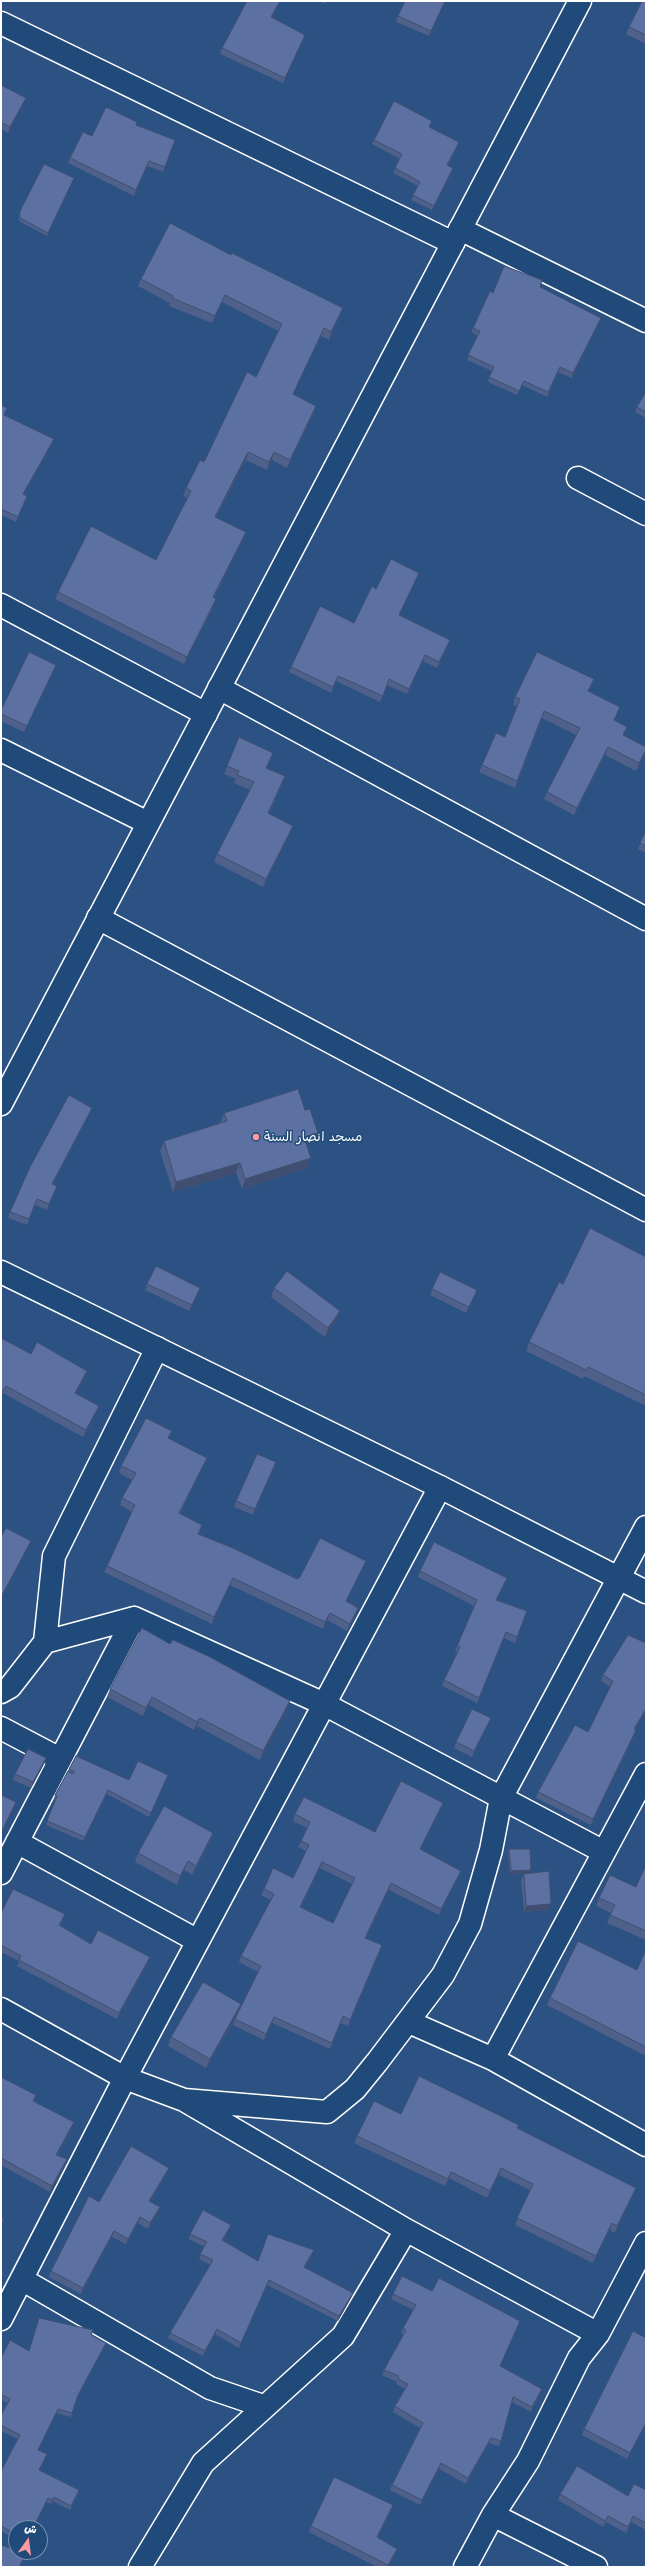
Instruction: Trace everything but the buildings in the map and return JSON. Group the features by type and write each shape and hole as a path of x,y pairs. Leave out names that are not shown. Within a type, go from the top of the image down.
{"street":[{"path":"1,1104 580,1"},
{"path":"1,22 457,236 646,321"},
{"path":"578,478 646,514"},
{"path":"1,605 206,714"},
{"path":"219,688 646,919"},
{"path":"1,750 148,823"},
{"path":"98,918 646,1210"},
{"path":"1,1272 440,1487 646,1592"},
{"path":"1,1692 10,1687 45,1642 54,1556 157,1348"},
{"path":"1,2319 23,2280 125,2078 440,1487"},
{"path":"184,2100 328,2112 355,2089 409,2022 443,1975 470,1924 490,1850 501,1798 646,1527"},
{"path":"45,1642 134,1618 324,1704 604,1852"},
{"path":"1,1873 134,1618"},
{"path":"1,1728 60,1759"},
{"path":"494,2059 646,1774"},
{"path":"17,1842 198,1941"},
{"path":"1,2009 125,2078 184,2100 406,2230 598,2334"},
{"path":"409,2022 494,2059 646,2145"},
{"path":"140,2567 202,2463 343,2336 406,2230"},
{"path":"465,2567 493,2515 528,2461 578,2358 598,2334 646,2243"},
{"path":"23,2280 210,2388 264,2406"},
{"path":"493,2515 596,2567"}],"place":[{"name":"مسجد انصار السنة","path":"256,1137"}]}
